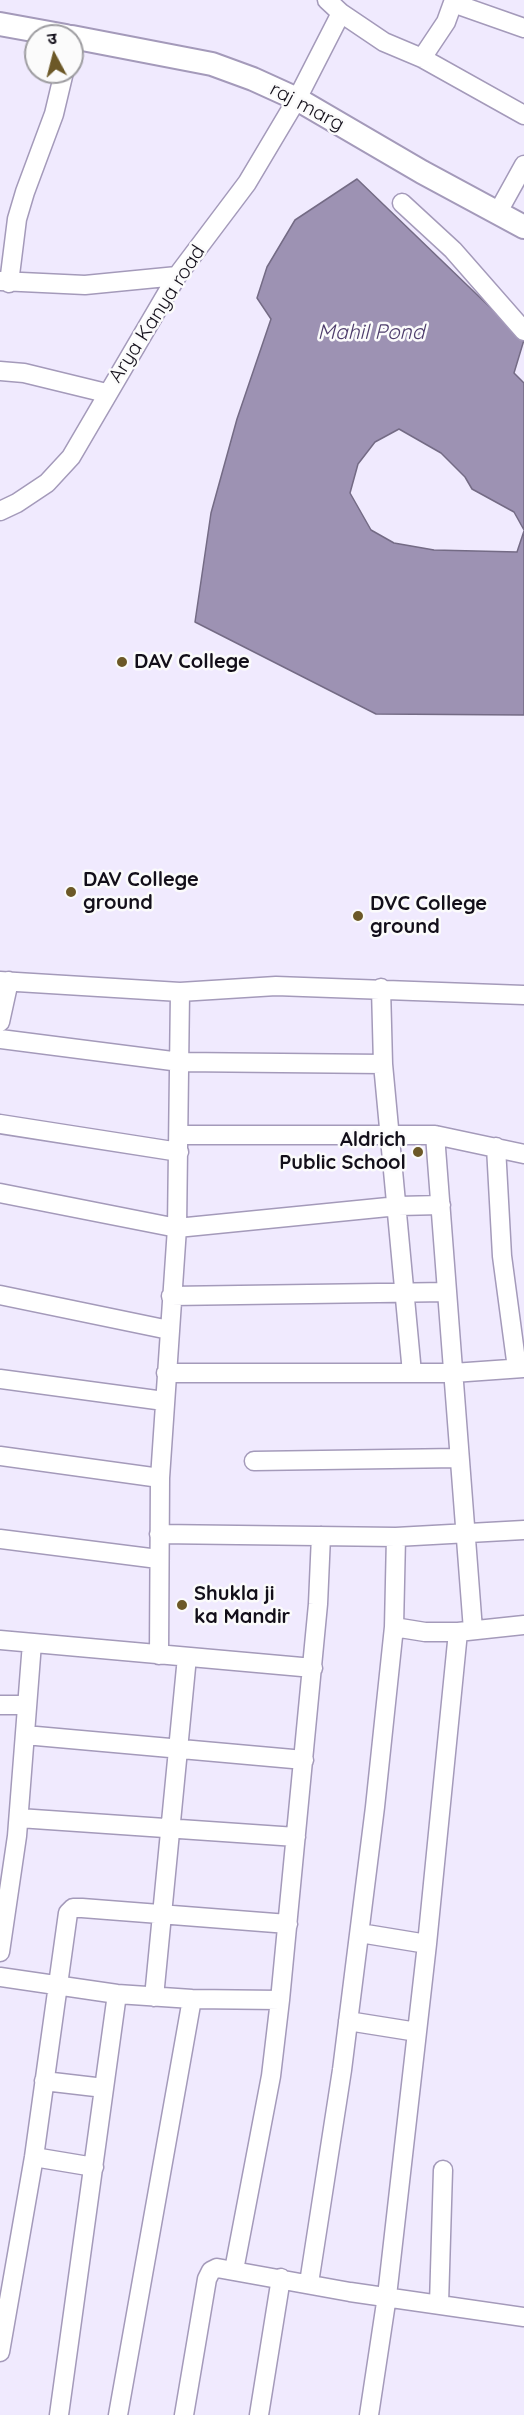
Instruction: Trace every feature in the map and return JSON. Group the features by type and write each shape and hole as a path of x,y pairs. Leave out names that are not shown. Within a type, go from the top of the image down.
{"main road":[{"path":"0,24 24,28"},
{"name":"raj marg","path":"84,39 212,64 297,99 422,172 524,226"}],"street":[{"path":"327,0 340,13 384,42 422,58 524,115"},
{"path":"422,58 446,22 453,2 524,28"},
{"name":"Arya Kanya road","path":"0,511 17,503 47,483 71,457 106,393 151,324 177,276 248,183 297,99 340,13"},
{"path":"61,84 54,114 17,219 5,282 85,285 177,276"},
{"path":"498,212 524,165"},
{"path":"402,202 453,250 524,331"},
{"path":"0,371 24,373 106,393"},
{"path":"0,1022 4,981 180,992 276,986 381,988 524,995"},
{"path":"381,988 383,1064 392,1133 402,1293 411,1373"},
{"path":"159,1654 160,1478 177,1228 180,992"},
{"path":"0,1039 180,1062 383,1064"},
{"path":"0,1124 179,1144 392,1133 435,1135 524,1154"},
{"path":"369,2415 387,2296 465,1631 465,1533 435,1135"},
{"path":"166,1373 453,1373 520,1368 502,1256 496,1148"},
{"path":"0,1193 177,1228 398,1206 441,1205"},
{"path":"171,1296 447,1292"},
{"path":"0,1294 169,1330"},
{"path":"0,1379 164,1401"},
{"path":"0,1456 160,1478"},
{"path":"254,1461 458,1458"},
{"path":"159,1534 396,1537 524,1530"},
{"path":"234,2270 271,2076 313,1668 321,1536"},
{"path":"309,2283 360,1933 394,1627 396,1537"},
{"path":"0,1539 158,1559"},
{"path":"394,1627 425,1632 465,1631 524,1625"},
{"path":"0,1640 313,1668"},
{"path":"1,1944 12,1830 25,1735 32,1643"},
{"path":"154,1997 187,1657"},
{"path":"0,1705 27,1705"},
{"path":"25,1735 304,1760"},
{"path":"12,1830 170,1827 296,1837"},
{"path":"0,2352 34,2157 66,1923 73,1908 288,1924"},
{"path":"360,1933 427,1944"},
{"path":"0,1977 117,1994 192,2000 280,2000"},
{"path":"59,2415 117,1994"},
{"path":"118,2415 192,2000"},
{"path":"348,2021 417,2032"},
{"path":"44,2081 104,2088"},
{"path":"34,2157 94,2167"},
{"path":"439,2304 443,2170"},
{"path":"184,2415 207,2279 211,2271 217,2268 524,2317"},
{"path":"259,2415 281,2278"}],"water":[{"name":"Mahil Pond","path":"357,179 524,340 514,373 524,383 524,530 514,512 472,489 465,477 441,453 399,429 375,442 358,464 350,493 371,530 394,543 434,550 517,552 524,531 524,715 376,714 195,622 211,513 237,419 271,319 257,298 267,267 295,220"}],"place":[{"name":"DAV College","path":"122,662"},
{"name":"DAV College ground","path":"71,892"},
{"name":"DVC College ground","path":"358,916"},
{"name":"Aldrich Public School","path":"418,1152"},
{"name":"Shukla ji ka Mandir","path":"182,1605"}]}
